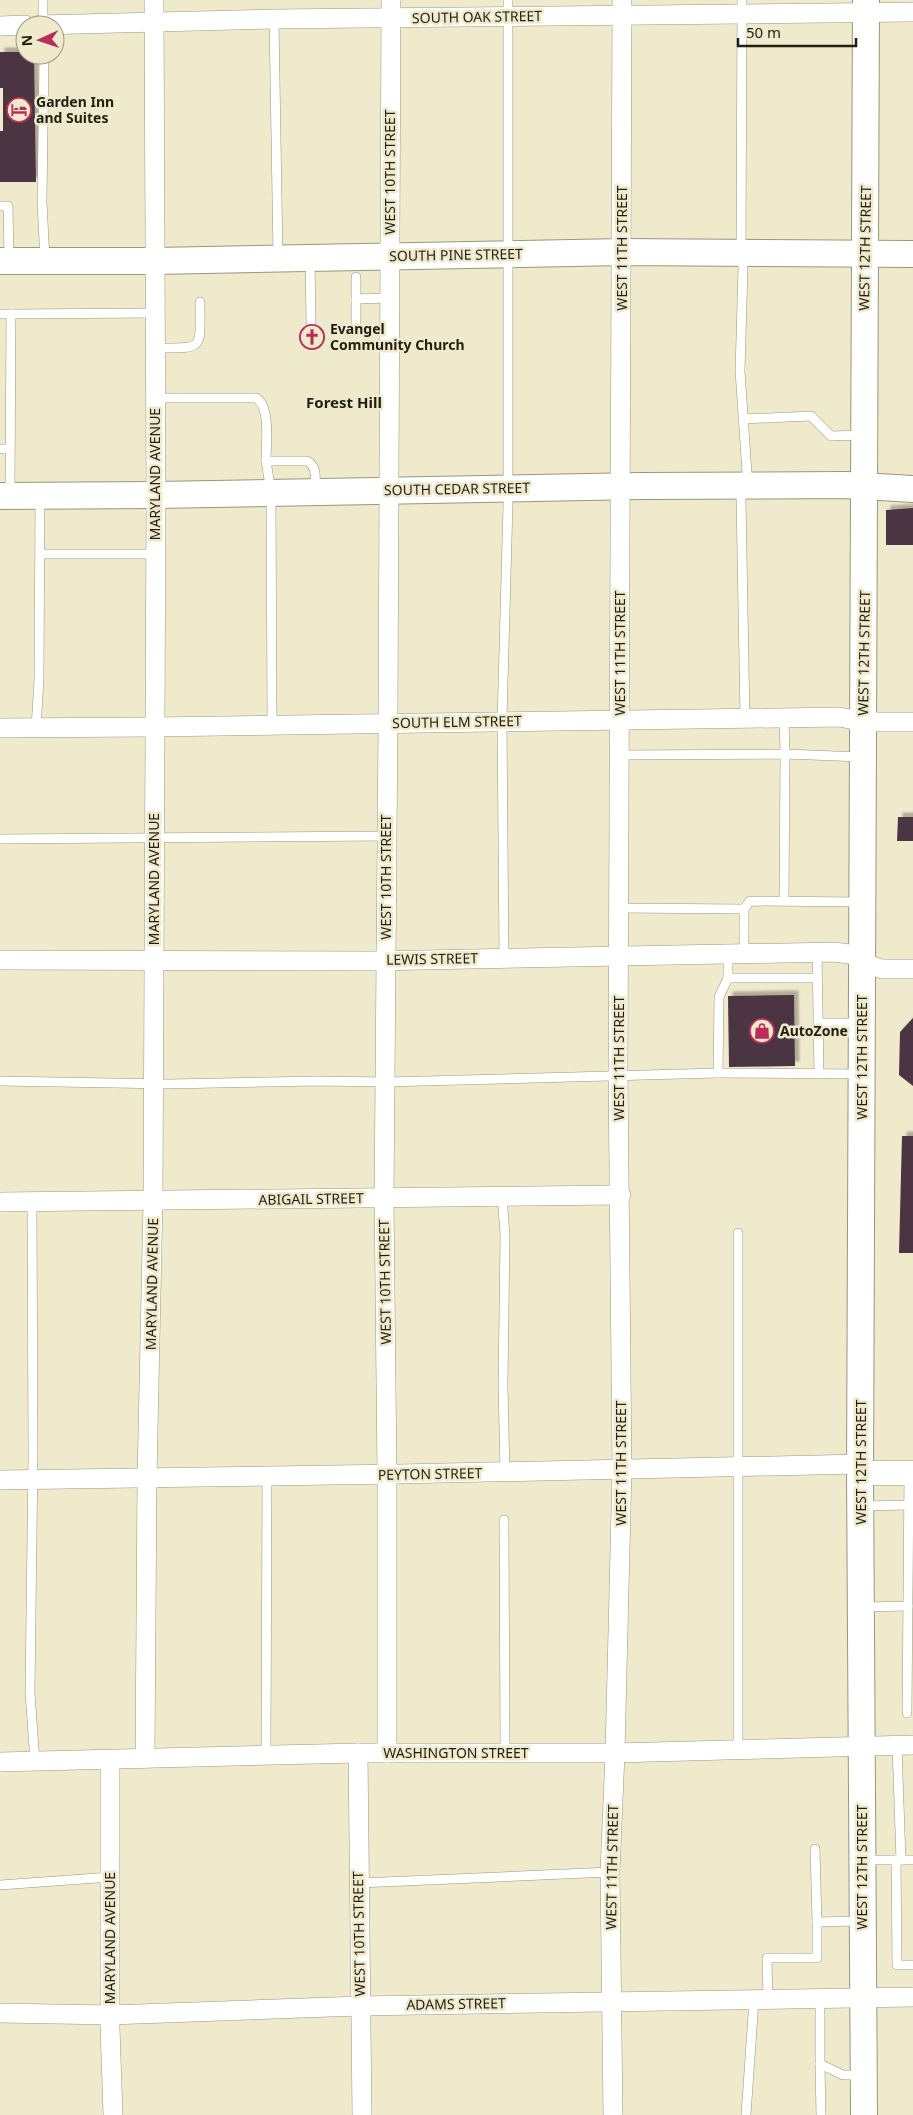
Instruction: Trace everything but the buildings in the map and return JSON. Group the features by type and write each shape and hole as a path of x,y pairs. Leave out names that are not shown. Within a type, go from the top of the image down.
{"main road":[{"name":"WEST 12TH STREET","path":"864,2115 860,1469 866,7"},
{"name":"SOUTH PINE STREET","path":"4,261 154,261 623,252 913,254"},
{"name":"SOUTH CEDAR STREET","path":"5,496 742,486 863,486 913,489"}],"street":[{"name":"MARYLAND AVENUE","path":"145,1758 147,1478 154,1202 152,1083 156,313 154,261 154,0"},
{"name":"SOUTH OAK STREET","path":"65,25 274,19 391,9 866,7 913,12"},
{"name":"WEST 11TH STREET","path":"613,2115 610,2002 610,1872 622,1469 618,908 623,252 622,8"},
{"name":"WEST 10TH STREET","path":"387,1753 387,1475 384,1198 390,490 391,9"},
{"path":"0,26 15,25"},
{"name":"SOUTH ELM STREET","path":"0,728 840,717 863,722 913,722"},
{"name":"LEWIS STREET","path":"0,960 386,960 834,952 856,955 872,966 882,969 913,969"},
{"name":"ABIGAIL STREET","path":"0,1202 154,1202 621,1195"},
{"name":"PEYTON STREET","path":"0,1480 387,1475 739,1466 860,1469 911,1473"},
{"name":"WASHINGTON STREET","path":"0,1762 358,1753 615,1753 905,1745"},
{"name":"WEST 10TH STREET","path":"358,1753 362,2115"},
{"name":"MARYLAND AVENUE","path":"110,1760 110,2015 113,2115"},
{"name":"ADAMS STREET","path":"0,2013 110,2015 360,2006 913,1997"}],"lane":[{"path":"42,15 43,0"},
{"path":"742,7 741,253 743,268 740,371 747,473 742,486 745,718"},
{"path":"504,958 502,721 508,489 508,8"},
{"path":"274,19 278,258"},
{"path":"44,65 42,202 45,261"},
{"path":"0,206 8,206 4,261"},
{"path":"310,258 311,322"},
{"path":"356,277 356,323"},
{"path":"356,299 390,298"},
{"path":"155,348 188,348 196,345 200,339 200,302"},
{"path":"0,314 156,313"},
{"path":"5,496 10,449 11,314"},
{"path":"155,398 256,398 262,401 266,410 266,461 271,492 272,724"},
{"path":"743,419 811,416 831,436 864,435"},
{"path":"0,449 10,449"},
{"path":"266,461 307,461 312,464 315,469 315,491"},
{"path":"36,728 39,679 40,495"},
{"path":"40,554 155,554"},
{"path":"784,718 786,754 784,901"},
{"path":"619,755 786,754 864,757"},
{"path":"0,839 386,836"},
{"path":"718,1073 719,997 728,978 736,953 744,910 750,901 862,902"},
{"path":"618,908 744,910"},
{"path":"817,952 819,1074"},
{"path":"728,978 817,978"},
{"path":"818,1024 862,1022"},
{"path":"0,1081 152,1083 386,1082 718,1073 862,1074"},
{"path":"502,1196 505,1235 504,1472"},
{"path":"32,1203 33,1457 31,1480 30,1693 35,1762"},
{"path":"738,1233 738,1749"},
{"path":"907,1713 911,1473"},
{"path":"266,1756 267,1477"},
{"path":"861,1506 909,1505"},
{"path":"504,1520 505,1753"},
{"path":"861,1607 908,1606"},
{"path":"905,1745 899,1860 898,1964 913,1964"},
{"path":"746,2115 767,1958 817,1958 815,1849"},
{"path":"862,1860 913,1860"},
{"path":"359,1883 610,1872"},
{"path":"0,1884 110,1877"},
{"path":"817,1922 862,1921"},
{"path":"820,1999 820,2115"},
{"path":"820,2064 843,2075 864,2075"}],"place":[{"name":"Garden Inn and Suites","path":"19,110"},
{"name":"Evangel Community Church","path":"312,337"},
{"name":"AutoZone","path":"762,1031"}],"district":[{"name":"Forest Hill","path":"344,403"}]}
